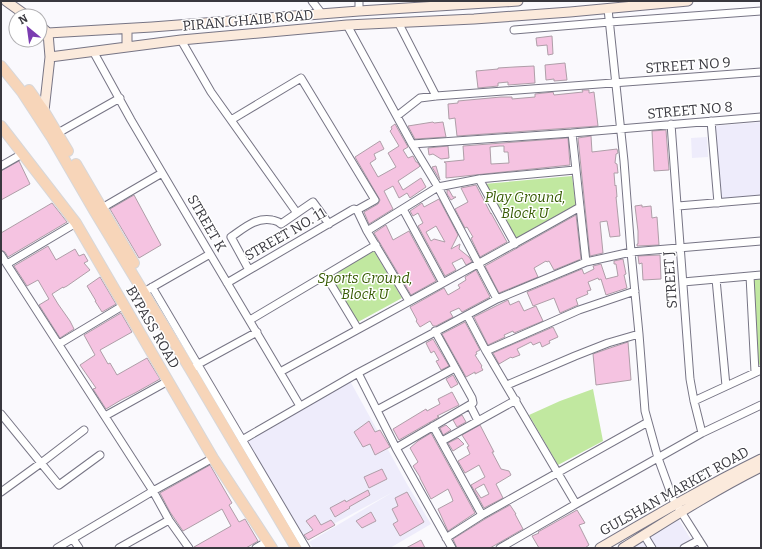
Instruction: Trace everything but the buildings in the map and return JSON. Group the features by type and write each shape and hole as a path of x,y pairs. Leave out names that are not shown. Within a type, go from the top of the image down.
{"main road":[{"path":"6,1 16,8"},
{"name":"PIRAN GHAIB ROAD","path":"48,33 127,29 360,11 518,1"},
{"name":"PIRAN GHAIB ROAD","path":"50,57 181,40 347,25 474,19 608,9 644,3 688,1"},
{"path":"472,4 474,19"},
{"path":"324,14 327,27"},
{"path":"232,21 233,36"},
{"path":"127,29 127,47"},
{"path":"44,111 50,57 48,33"},
{"path":"1,59 10,68 44,111 58,133 151,288 158,316"},
{"path":"1,66 22,92 45,127 158,316 194,367 296,548"},
{"name":"BYPASS ROAD","path":"1,126 76,223 213,458 270,544"},
{"name":"GULSHAN MARKET ROAD","path":"600,548 676,504 761,459"},
{"name":"GULSHAN MARKET ROAD","path":"623,548 740,477 761,467"}],"street":[{"path":"312,1 324,14"},
{"path":"359,1 360,11"},
{"path":"608,9 645,410 658,458 668,486 676,504 704,548"},
{"path":"514,30 761,11"},
{"path":"398,22 436,96"},
{"path":"347,25 396,116 438,187 498,299"},
{"path":"181,40 211,92 297,213"},
{"name":"STREET K","path":"94,51 131,120 300,406"},
{"name":"STREET NO 9","path":"396,116 420,98 436,96 616,84 761,72"},
{"name":"STREET NO. 11","path":"227,283 352,210 357,210 375,200 301,78 231,120"},
{"path":"58,133 120,98"},
{"name":"STREET NO 8","path":"412,144 572,133 761,117"},
{"path":"711,121 718,203"},
{"name":"STREET J","path":"671,124 690,379 702,433"},
{"path":"572,133 586,262"},
{"path":"1,166 22,154"},
{"path":"368,231 438,187 479,180 575,170"},
{"path":"102,208 162,173"},
{"path":"479,180 515,244"},
{"path":"678,206 761,199"},
{"path":"249,270 231,237 255,221 263,219 281,224 313,202 329,224"},
{"path":"280,372 580,207"},
{"path":"403,209 443,283"},
{"path":"357,210 376,246 409,301"},
{"path":"7,264 76,223"},
{"path":"242,440 358,373 435,331 498,299 586,262 631,252 761,241"},
{"path":"250,320 376,246"},
{"path":"210,254 151,288 194,367 242,440 306,548"},
{"path":"1,255 188,548"},
{"path":"683,282 761,275"},
{"path":"326,276 358,329"},
{"path":"694,401 758,371 750,276"},
{"path":"716,279 726,386"},
{"path":"486,350 579,310 635,291"},
{"path":"59,344 124,305"},
{"path":"467,315 576,504"},
{"path":"396,448 473,403 435,331"},
{"path":"194,367 257,332"},
{"path":"506,385 608,343 639,334"},
{"path":"377,410 455,368"},
{"path":"358,373 396,448 452,548"},
{"path":"105,416 168,381"},
{"path":"442,441 516,400"},
{"path":"500,548 702,433 761,404"},
{"path":"470,405 478,421"},
{"path":"1,414 59,485 100,455"},
{"path":"446,538 482,515 648,422"},
{"path":"433,426 482,515"},
{"path":"1,492 84,430"},
{"path":"57,548 153,491 213,458"},
{"path":"118,548 169,520"},
{"path":"644,535 652,548"},
{"path":"73,539 79,548"},
{"path":"684,548 699,540"},
{"path":"256,548 270,544"}],"shaded area":[{"path":"761,122 761,197 720,200 714,126"},
{"path":"707,137 708,157 692,158 691,138"},
{"path":"350,381 431,524 390,548 313,548 309,542 393,492 300,542 244,443"},
{"path":"678,518 696,548 627,548"}],"green space":[{"name":"Play Ground, Block U","path":"572,176 576,206 515,240 484,184"},
{"name":"Sports Ground, Block U","path":"374,251 402,298 358,322 330,276"},
{"path":"761,279 761,364 757,366 751,280"},
{"path":"593,389 603,441 558,465 529,415 560,401"}]}
